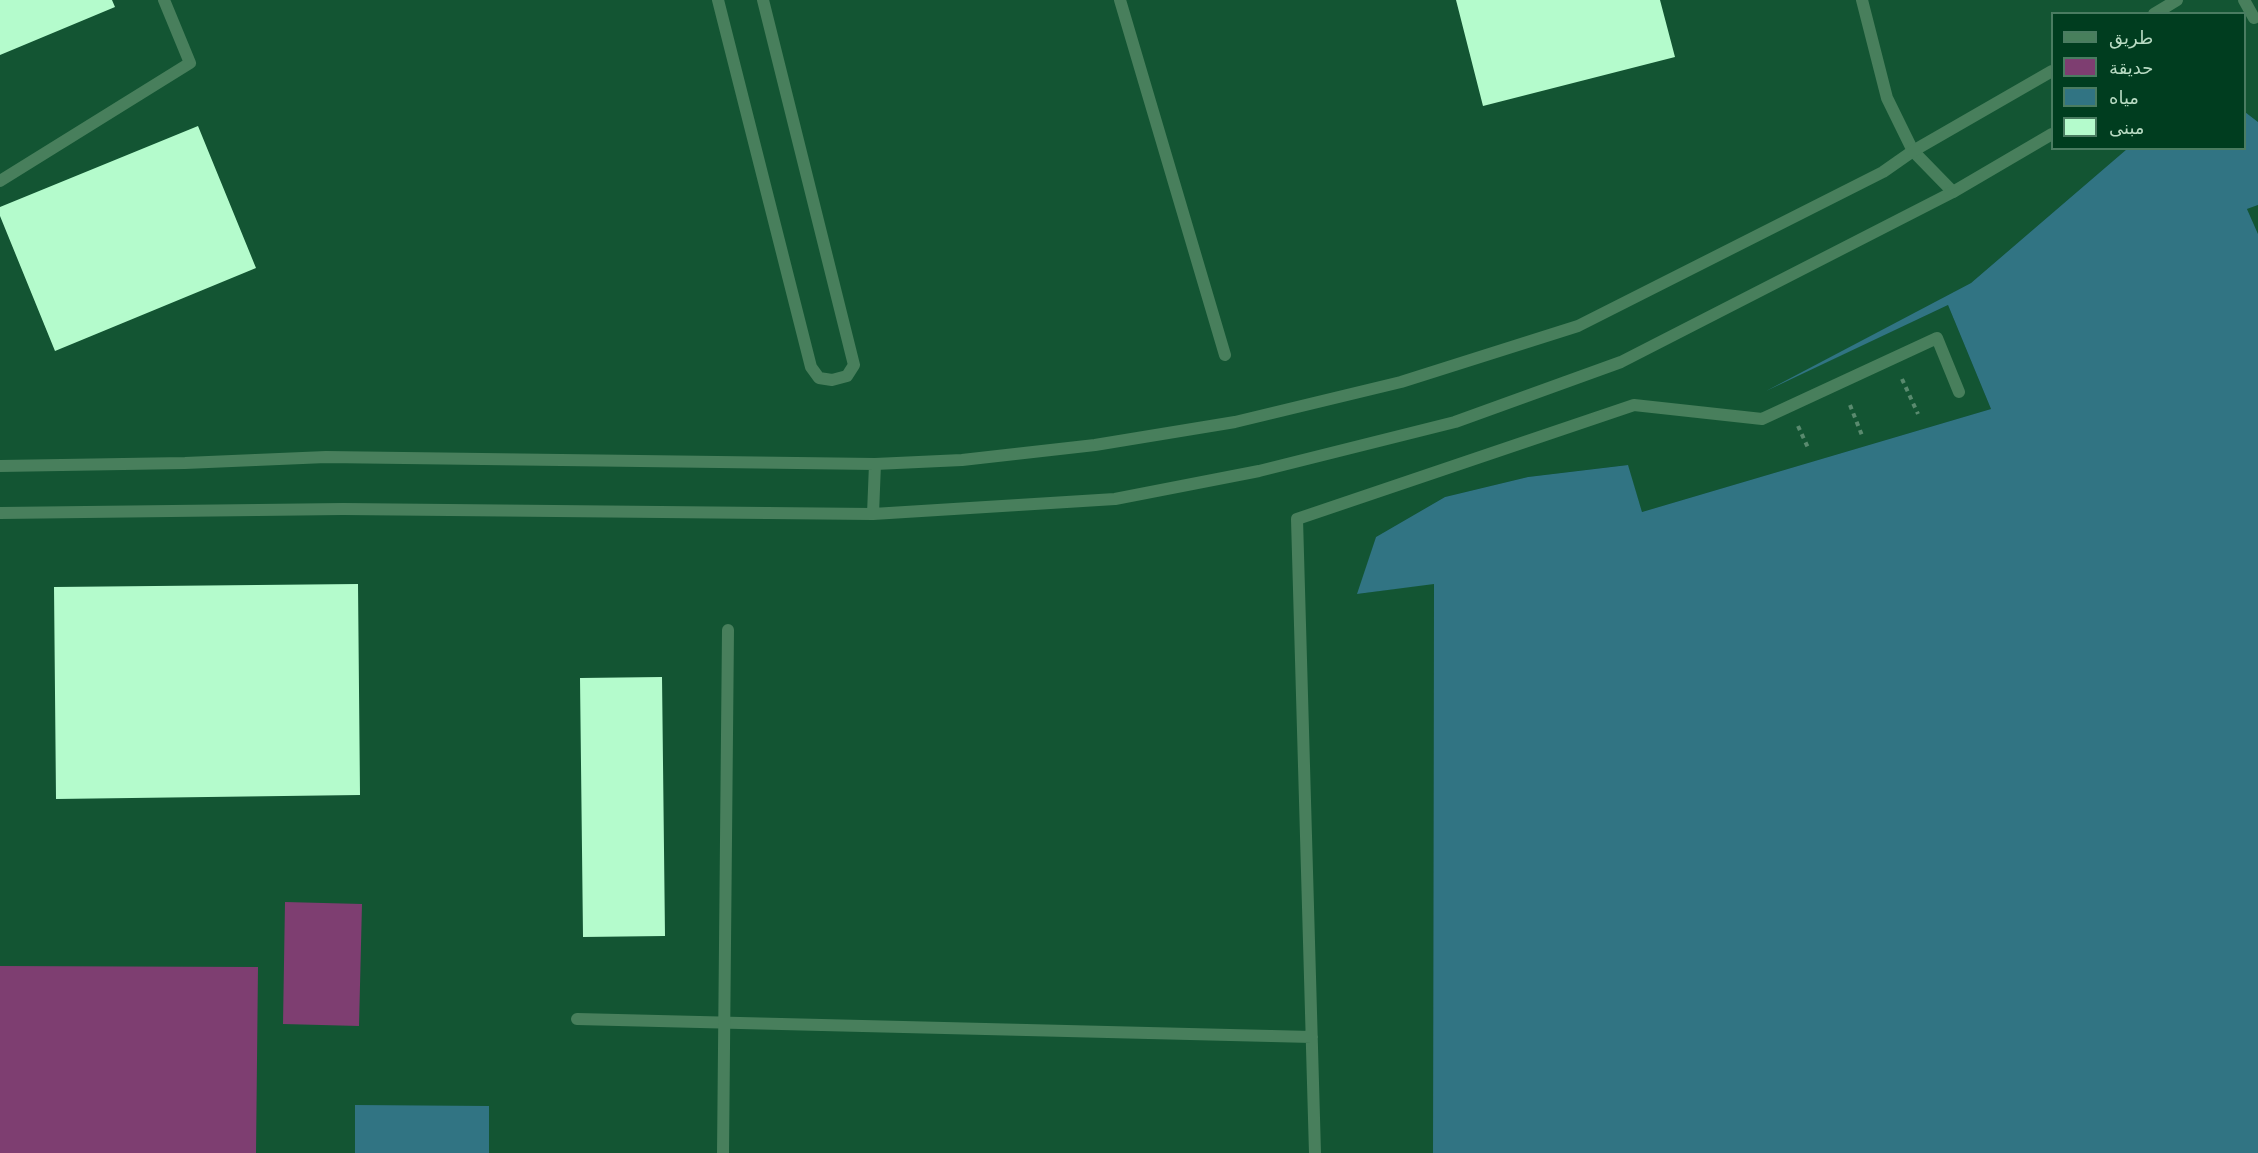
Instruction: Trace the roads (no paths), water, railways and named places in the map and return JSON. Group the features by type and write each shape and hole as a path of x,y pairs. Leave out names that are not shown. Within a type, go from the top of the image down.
{"street":[{"path":"0,182 190,63 164,0"},
{"path":"717,0 811,367 819,378 832,380 848,376 854,365 763,0"},
{"path":"1120,0 1225,356"},
{"path":"1862,0 1887,98 1913,151 1953,192"},
{"path":"2157,12 2178,0"},
{"path":"2244,0 2252,19"},
{"path":"0,466 185,463 326,457 874,464 962,460 1095,445 1235,422 1401,382 1578,326 1883,172 1913,151 2051,72"},
{"path":"0,513 343,509 873,514 1116,499 1259,471 1455,422 1621,362 1953,192 2051,135"},
{"path":"1315,1153 1297,519 1634,405 1762,419 1937,338 1959,392"},
{"path":"873,514 874,464"},
{"path":"723,1153 728,630"},
{"path":"577,1019 1312,1036"}],"water":[{"path":"2246,113 2258,122 2258,205 2247,209 2258,234 2258,1153 1433,1153 1434,584 1357,594 1376,537 1445,497 1528,477 1628,465 1642,512 1991,409 1948,305 1766,391 1971,283 2126,150 2246,150"},
{"path":"355,1105 489,1106 489,1153 355,1153"}]}
